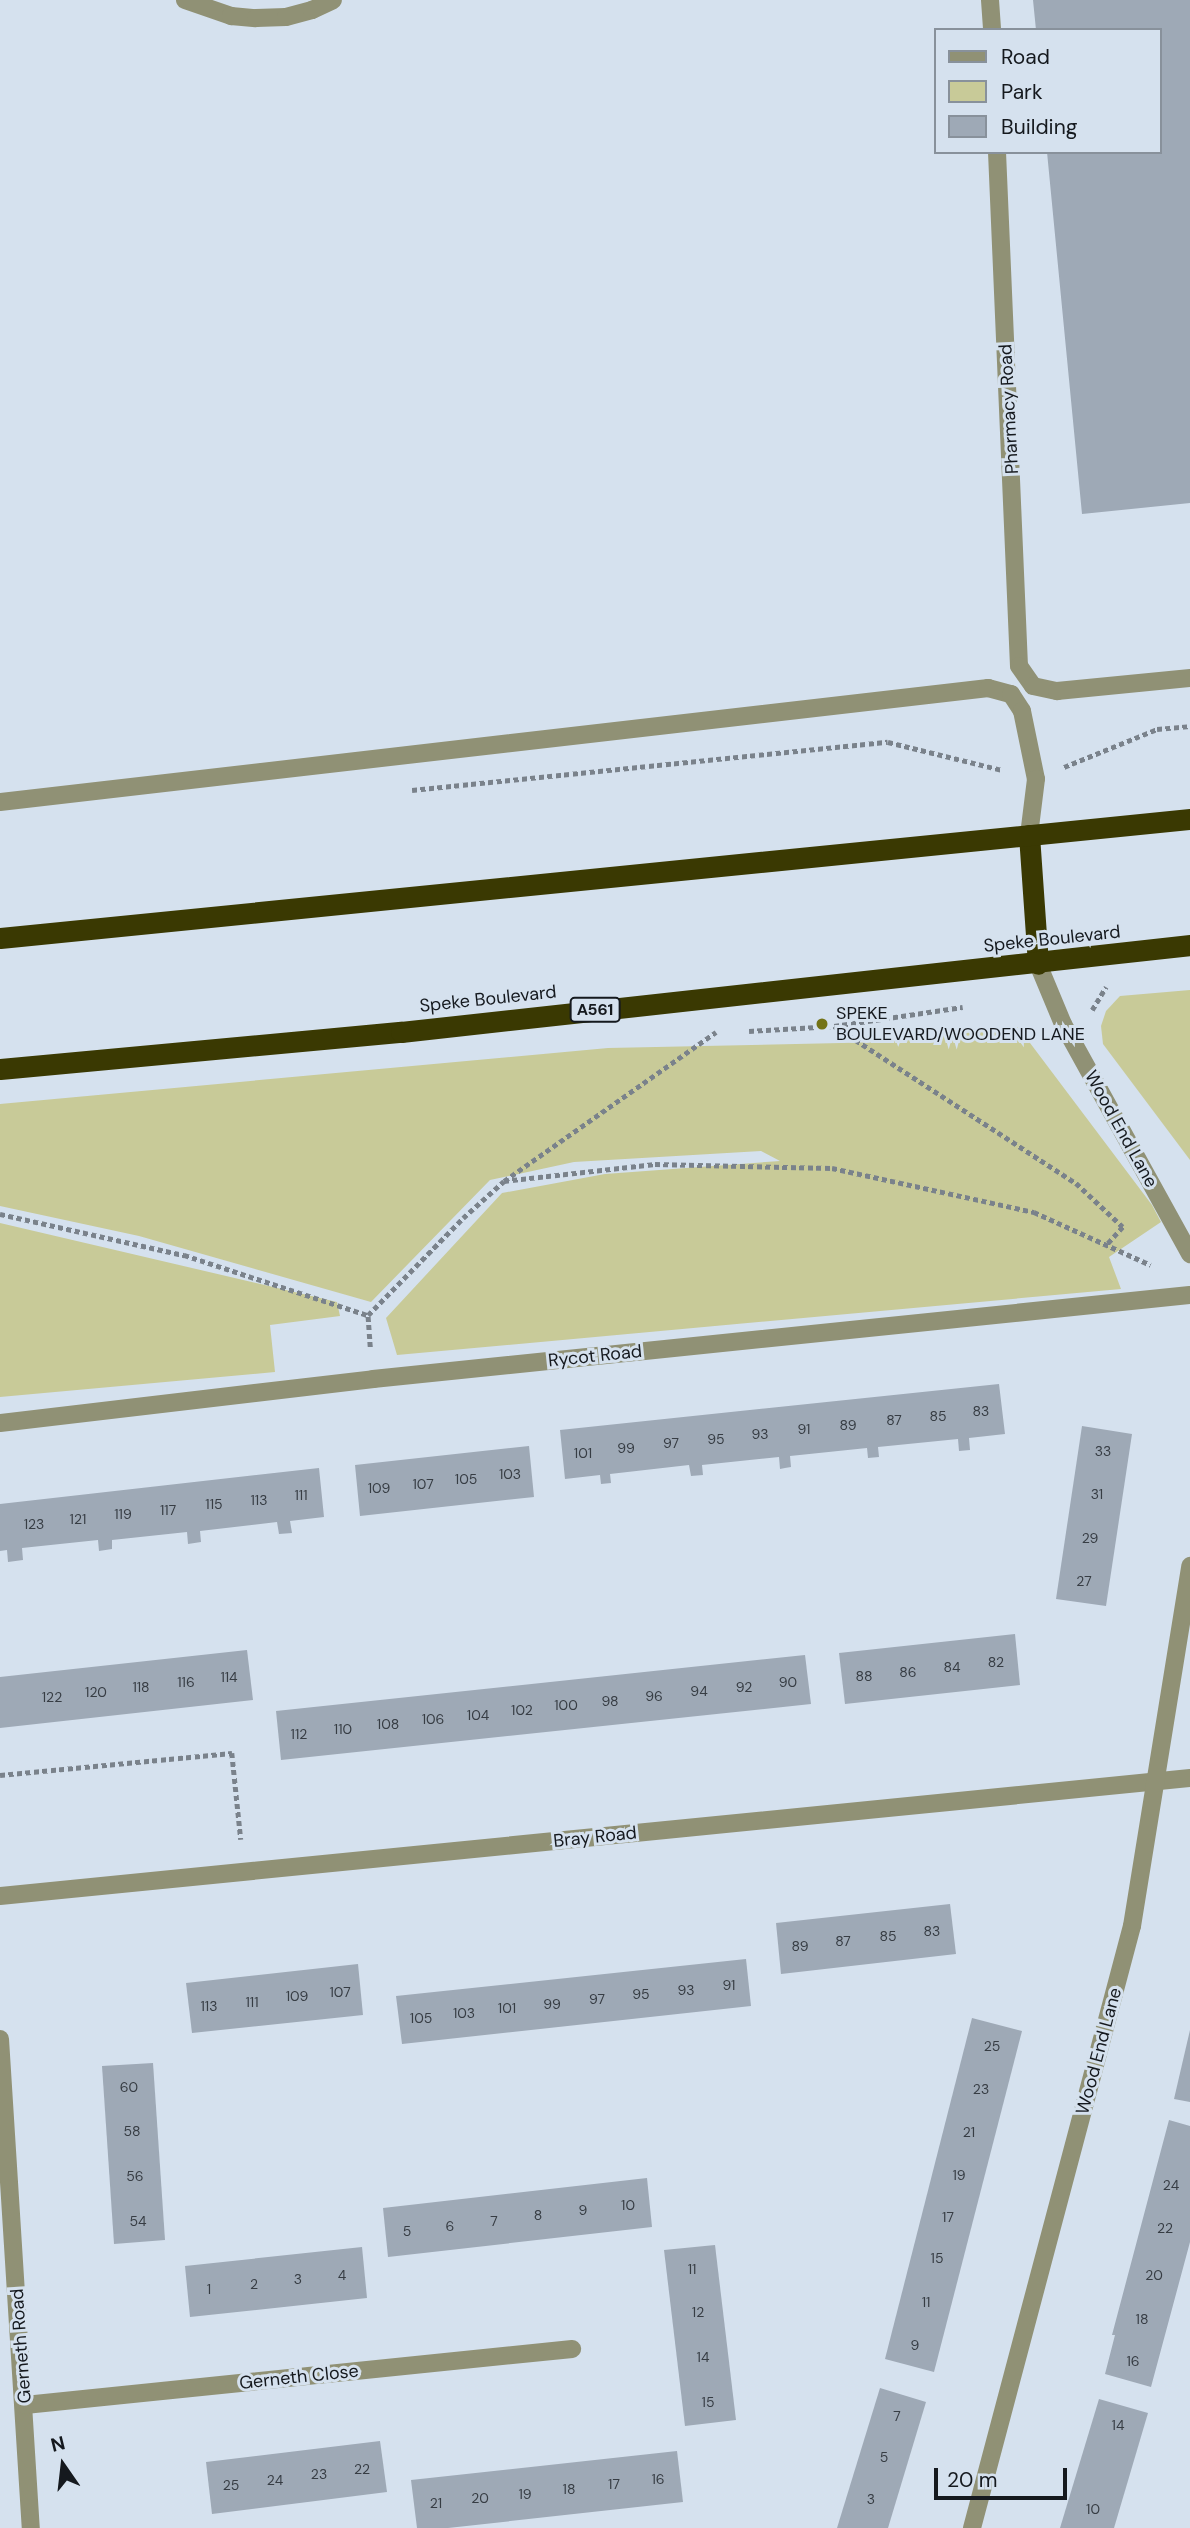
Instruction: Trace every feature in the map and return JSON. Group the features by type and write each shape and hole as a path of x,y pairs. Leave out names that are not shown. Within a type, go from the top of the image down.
{"highway":[{"path":"0,938 1190,820"},
{"path":"1029,835 1038,964"},
{"name":"Speke Boulevard","path":"0,1069 401,1032 1038,964 1190,945"}],"street":[{"path":"185,0 232,16 256,18 286,17 312,10 333,0"},
{"path":"990,0 992,28"},
{"name":"Pharmacy Road","path":"997,154 1019,666 1033,686 1057,691 1190,678"},
{"path":"0,802 988,688 1011,694 1022,710 1036,779 1029,835"},
{"name":"Wood End Lane","path":"1038,964 1063,1024 1190,1254"},
{"name":"Rycot Road","path":"0,1423 373,1379 1190,1295"},
{"name":"Wood End Lane","path":"972,2528 1132,1926 1190,1566"},
{"name":"Bray Road","path":"0,1896 1190,1778"},
{"name":"Gerneth Road","path":"0,2039 31,2528"},
{"name":"Gerneth Close","path":"25,2405 572,2349"}],"path":[{"path":"402,791 888,742 1036,779 1157,729 1190,726"},
{"path":"834,1026 1076,1183 1123,1227 1107,1245"},
{"path":"373,1379 368,1315 463,1218 504,1181 718,1031"},
{"path":"504,1181 655,1164 832,1168 1034,1212 1154,1267"},
{"path":"0,1214 184,1255 368,1315"},
{"path":"0,1775 232,1753 245,1872"}],"green space":[{"path":"1190,990 1190,1160 1103,1044 1101,1026 1106,1011 1120,996"},
{"path":"1018,1027 1152,1205 1161,1222 1109,1257 1121,1289 397,1355 386,1318 502,1193 605,1174 780,1161 761,1151 574,1162 490,1180 371,1302 139,1236 0,1206 0,1104 608,1048 887,1042"},
{"path":"0,1223 337,1302 340,1316 270,1325 275,1372 0,1397"}],"building":[{"path":"1033,0 1190,0 1190,503 1082,514 1047,154 1162,154 1162,28 1036,28"},
{"path":"999,1384 1005,1434 969,1438 970,1450 959,1451 958,1439 878,1447 879,1457 868,1458 867,1448 790,1456 791,1467 780,1469 779,1457 702,1465 703,1475 691,1476 689,1465 610,1474 611,1483 601,1484 600,1475 565,1479 560,1430"},
{"path":"1082,1426 1132,1434 1106,1606 1056,1599"},
{"path":"529,1446 534,1497 360,1516 355,1465"},
{"path":"319,1468 324,1517 290,1521 292,1533 279,1534 277,1522 200,1531 201,1542 188,1544 187,1532 112,1540 112,1549 99,1551 98,1540 22,1548 23,1560 8,1562 7,1550 0,1551 0,1504"},
{"path":"1015,1634 1020,1685 845,1704 839,1653"},
{"path":"247,1650 253,1700 0,1728 0,1677"},
{"path":"805,1655 811,1704 281,1760 276,1711"},
{"path":"950,1904 956,1954 781,1974 776,1923"},
{"path":"746,1959 751,2006 402,2044 396,1996"},
{"path":"358,1964 363,2015 192,2033 186,1983"},
{"path":"972,2018 1022,2031 934,2372 885,2359"},
{"path":"1190,2030 1190,2102 1174,2099"},
{"path":"153,2063 165,2240 114,2244 102,2066"},
{"path":"1169,2120 1190,2126 1190,2242 1151,2387 1105,2374 1115,2335 1112,2335"},
{"path":"647,2178 652,2227 388,2257 383,2208"},
{"path":"715,2245 736,2420 685,2426 664,2250"},
{"path":"362,2247 367,2298 190,2317 185,2266"},
{"path":"880,2388 926,2402 888,2528 837,2528"},
{"path":"1099,2399 1148,2413 1114,2528 1060,2528"},
{"path":"380,2441 387,2492 212,2514 206,2462"},
{"path":"677,2451 683,2502 448,2528 417,2528 411,2480"}],"place":[{"name":"SPEKE BOULEVARD/WOODEND LANE","path":"822,1024"}]}
